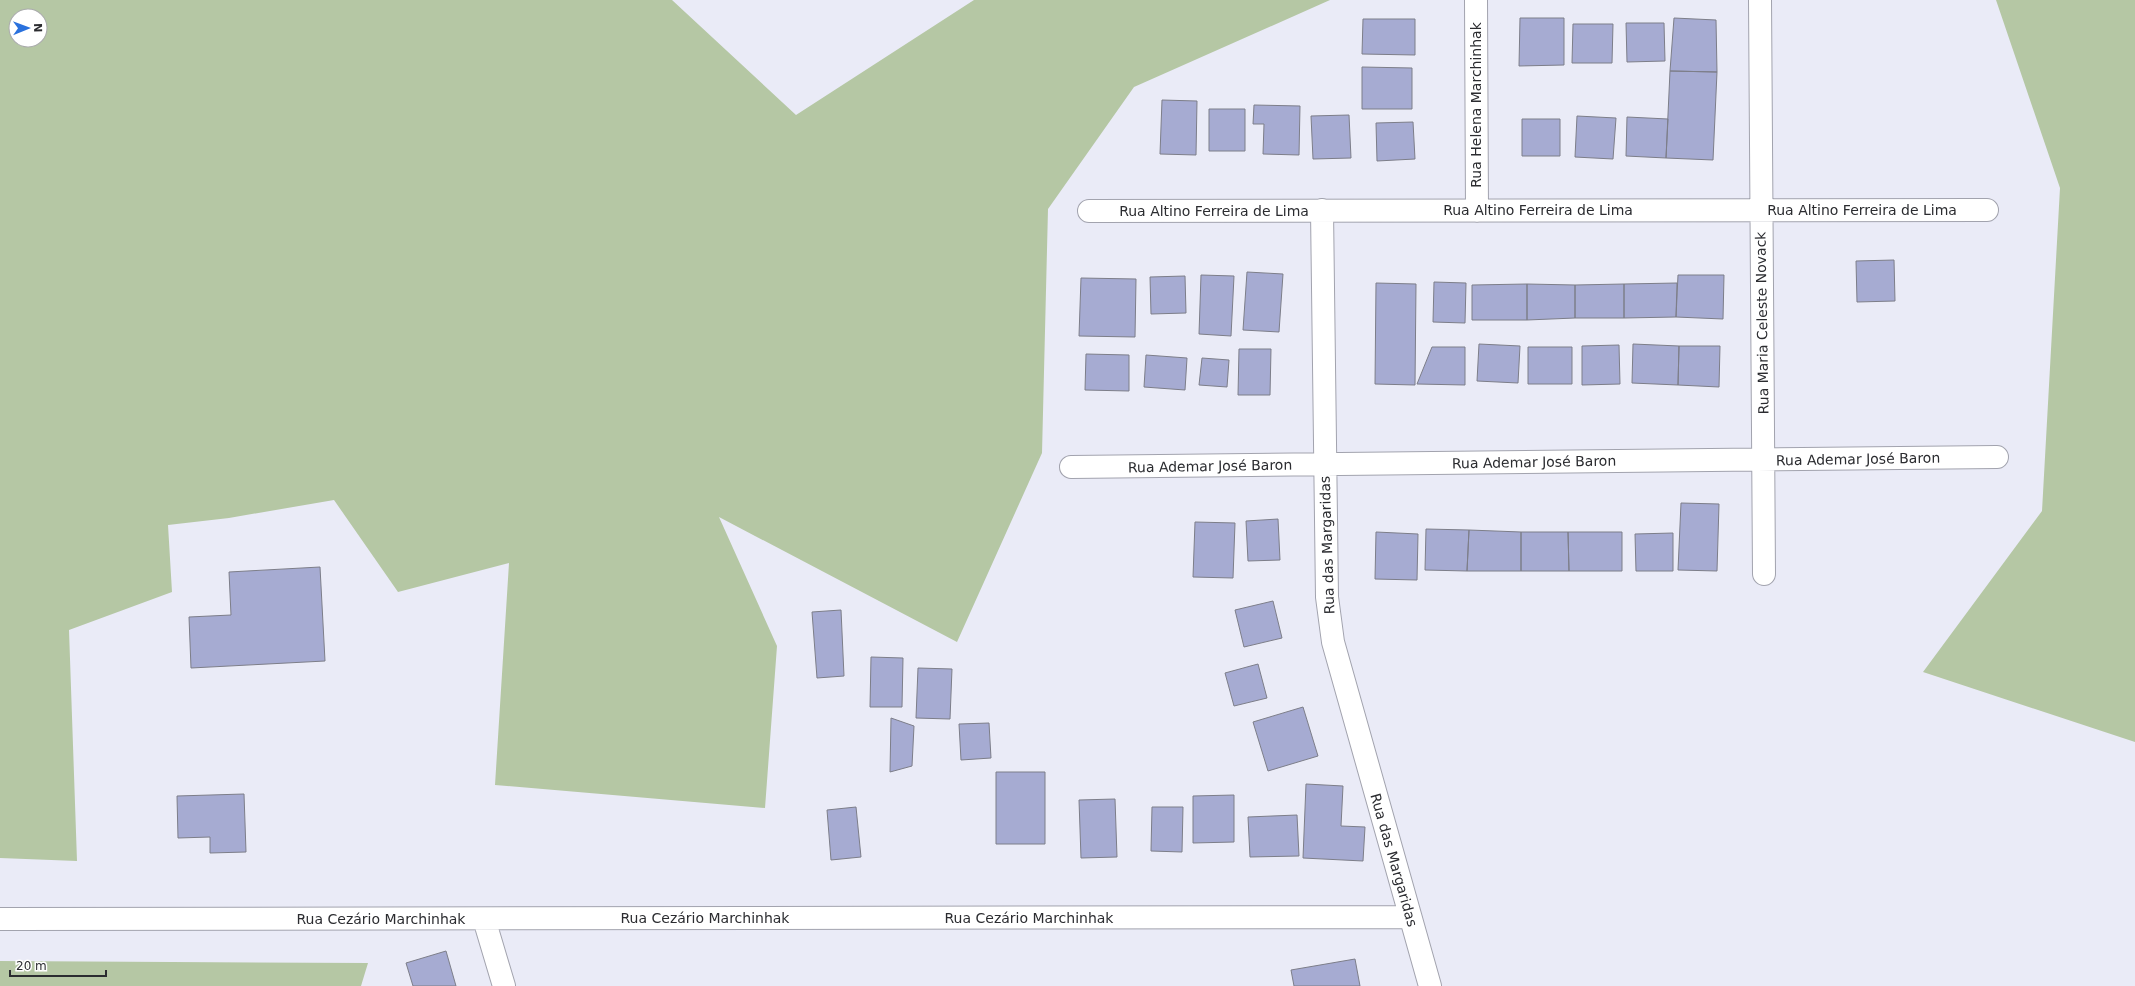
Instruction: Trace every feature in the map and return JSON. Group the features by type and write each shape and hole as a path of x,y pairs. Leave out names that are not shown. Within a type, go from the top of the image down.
{"street":[{"name":"Rua Helena Marchinhak","path":"1476,0 1477,211"},
{"name":"Rua Maria Celeste Novack","path":"1760,0 1764,574"},
{"name":"Rua das Margaridas","path":"1322,210 1324,464 1327,597 1333,642 1430,986"},
{"name":"Rua Altino Ferreira de Lima","path":"1089,211 1987,210"},
{"name":"Rua Ademar José Baron","path":"1071,467 1997,457"},
{"name":"Rua Cezário Marchinhak","path":"0,919 1410,917"},
{"path":"484,919 504,986"}],"green space":[{"path":"0,0 672,0 796,115 974,0 1330,0 1134,87 1048,209 1042,453 957,642 719,517 777,646 765,808 495,785 509,563 398,592 334,500 229,518 168,525 172,592 69,630 77,861 0,858"},
{"path":"1996,0 2135,0 2135,742 1923,672 2042,511 2060,188"},
{"path":"0,961 368,963 361,986 0,986"}],"building":[{"path":"1520,18 1564,18 1564,65 1519,66"},
{"path":"1674,18 1716,20 1717,72 1670,71"},
{"path":"1363,19 1415,19 1415,55 1362,54"},
{"path":"1626,23 1664,23 1665,61 1627,62"},
{"path":"1573,24 1613,24 1612,63 1572,63"},
{"path":"1362,67 1412,68 1412,109 1362,109"},
{"path":"1670,71 1717,72 1713,160 1666,158"},
{"path":"1162,100 1197,101 1196,155 1160,154"},
{"path":"1254,105 1300,106 1299,155 1263,154 1264,124 1253,124"},
{"path":"1209,109 1245,109 1245,151 1209,151"},
{"path":"1349,115 1351,158 1313,159 1311,116"},
{"path":"1577,116 1616,118 1613,159 1575,157"},
{"path":"1627,117 1668,119 1666,158 1626,156"},
{"path":"1522,119 1560,119 1560,156 1522,156"},
{"path":"1413,122 1415,159 1377,161 1376,123"},
{"path":"1894,260 1895,301 1857,302 1856,261"},
{"path":"1247,272 1283,274 1279,332 1243,330"},
{"path":"1201,275 1234,276 1231,336 1199,334"},
{"path":"1678,275 1724,275 1723,319 1676,317"},
{"path":"1185,276 1186,313 1151,314 1150,277"},
{"path":"1081,278 1136,279 1135,337 1079,336"},
{"path":"1434,282 1466,283 1465,323 1433,322"},
{"path":"1376,283 1416,284 1415,385 1375,384"},
{"path":"1677,283 1676,317 1624,318 1624,284"},
{"path":"1527,284 1575,285 1575,318 1527,320"},
{"path":"1527,284 1527,320 1472,320 1472,285"},
{"path":"1624,284 1624,318 1575,318 1575,285"},
{"path":"1479,344 1520,346 1518,383 1477,381"},
{"path":"1633,344 1679,346 1678,385 1632,383"},
{"path":"1619,345 1620,384 1582,385 1582,346"},
{"path":"1679,346 1720,346 1719,387 1678,385"},
{"path":"1432,347 1465,347 1465,385 1417,384"},
{"path":"1528,347 1572,347 1572,384 1528,384"},
{"path":"1239,349 1271,349 1270,395 1238,395"},
{"path":"1086,354 1129,355 1129,391 1085,390"},
{"path":"1146,355 1187,358 1185,390 1144,387"},
{"path":"1202,358 1229,360 1227,387 1199,385"},
{"path":"1681,503 1719,504 1717,571 1678,570"},
{"path":"1278,519 1280,560 1248,561 1246,521"},
{"path":"1195,522 1235,523 1233,578 1193,577"},
{"path":"1426,529 1469,530 1467,571 1425,570"},
{"path":"1469,530 1521,532 1521,571 1467,571"},
{"path":"1376,532 1418,534 1417,580 1375,579"},
{"path":"1521,532 1568,532 1569,571 1521,571"},
{"path":"1568,532 1622,532 1622,571 1569,571"},
{"path":"1673,533 1673,571 1636,571 1635,534"},
{"path":"320,567 325,661 191,668 189,617 231,615 229,572"},
{"path":"1273,601 1282,638 1244,647 1235,610"},
{"path":"841,610 844,676 817,678 812,612"},
{"path":"871,657 903,658 902,707 870,707"},
{"path":"1258,664 1267,698 1234,706 1225,673"},
{"path":"918,668 952,669 950,719 916,718"},
{"path":"1303,707 1318,756 1268,771 1253,722"},
{"path":"891,718 914,726 912,766 890,772"},
{"path":"989,723 991,758 961,760 959,724"},
{"path":"996,772 1045,772 1045,844 996,844"},
{"path":"1306,784 1343,786 1341,826 1365,827 1363,861 1303,858"},
{"path":"244,794 246,852 210,853 210,837 178,838 177,796"},
{"path":"1234,795 1234,842 1193,843 1193,796"},
{"path":"1115,799 1117,857 1081,858 1079,800"},
{"path":"856,807 861,857 831,860 827,810"},
{"path":"1152,807 1183,807 1182,852 1151,851"},
{"path":"1297,815 1299,856 1250,857 1248,817"},
{"path":"446,951 456,986 413,986 406,963"},
{"path":"1355,959 1360,986 1294,986 1291,970"}]}
